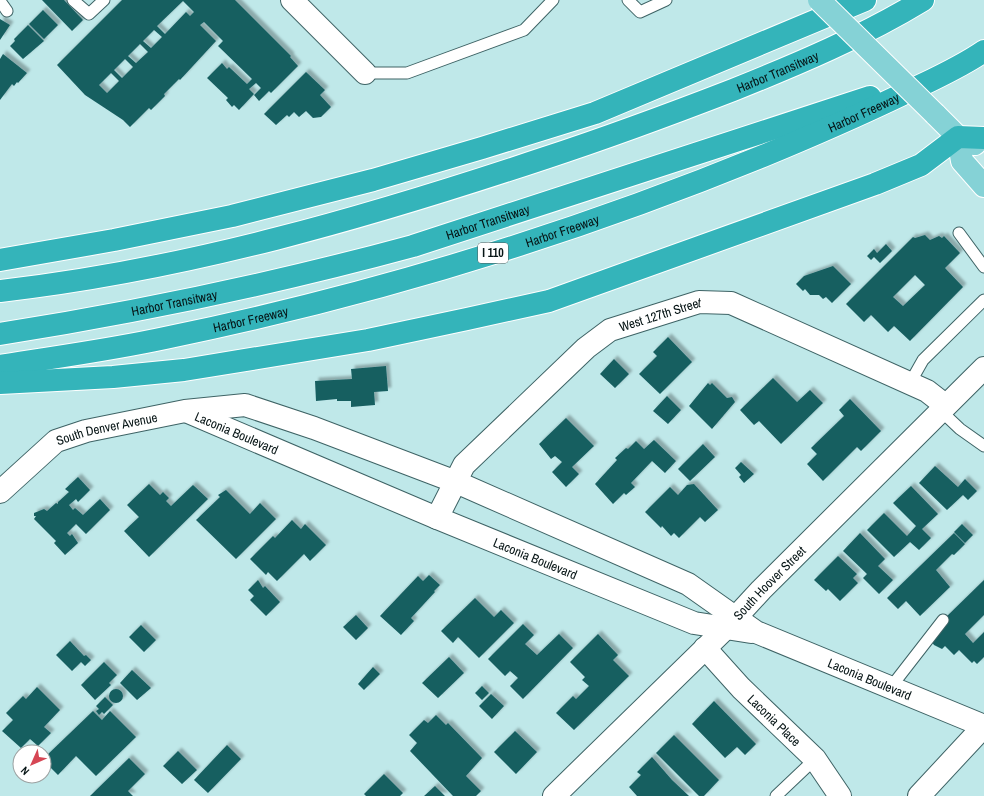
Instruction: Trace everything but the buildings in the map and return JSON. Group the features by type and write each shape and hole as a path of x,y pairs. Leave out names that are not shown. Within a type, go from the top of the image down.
{"highway":[{"path":"0,260 114,240 232,216 373,180 482,148 595,113 865,0"},
{"name":"Harbor Transitway","path":"0,291 63,284 260,244 417,200 640,127 796,65 901,13 923,0"},
{"name":"Harbor Freeway","path":"0,366 163,339 276,313 420,276 530,242 649,201 837,125 963,66 984,51"},
{"name":"Harbor Transitway","path":"0,334 202,297 345,264 398,250 744,139 963,66"},
{"path":"0,383 113,377 184,370 368,340 549,301 875,184 921,164 958,136 984,138"}],"main road":[{"path":"819,0 958,136 984,148"},
{"path":"958,136 962,161 984,186"}],"street":[{"path":"292,0 365,73"},
{"name":"West 127th Street","path":"437,518 464,466 586,348 610,330 699,302 731,303 927,391 943,408"},
{"name":"South Hoover Street","path":"554,796 705,648 984,368"},
{"name":"Laconia Boulevard","path":"185,411 245,405 314,428 456,482 688,584 730,623"},
{"name":"Laconia Boulevard","path":"185,411 437,518 694,623 730,623 756,632 984,726"},
{"name":"South Denver Avenue","path":"0,492 56,440 86,431 185,411"},
{"name":"Laconia Place","path":"705,648 741,688 815,759 840,796"},
{"path":"918,796 984,726"}],"lane":[{"path":"73,0 89,14 104,0"},
{"path":"628,0 640,12 666,0"},
{"path":"0,1 7,11"},
{"path":"365,73 407,73 524,30 546,2"},
{"path":"959,233 984,267"},
{"path":"910,383 923,360 984,300"},
{"path":"943,408 960,429 984,446"},
{"path":"891,687 943,620"},
{"path":"776,796 815,759"}]}
